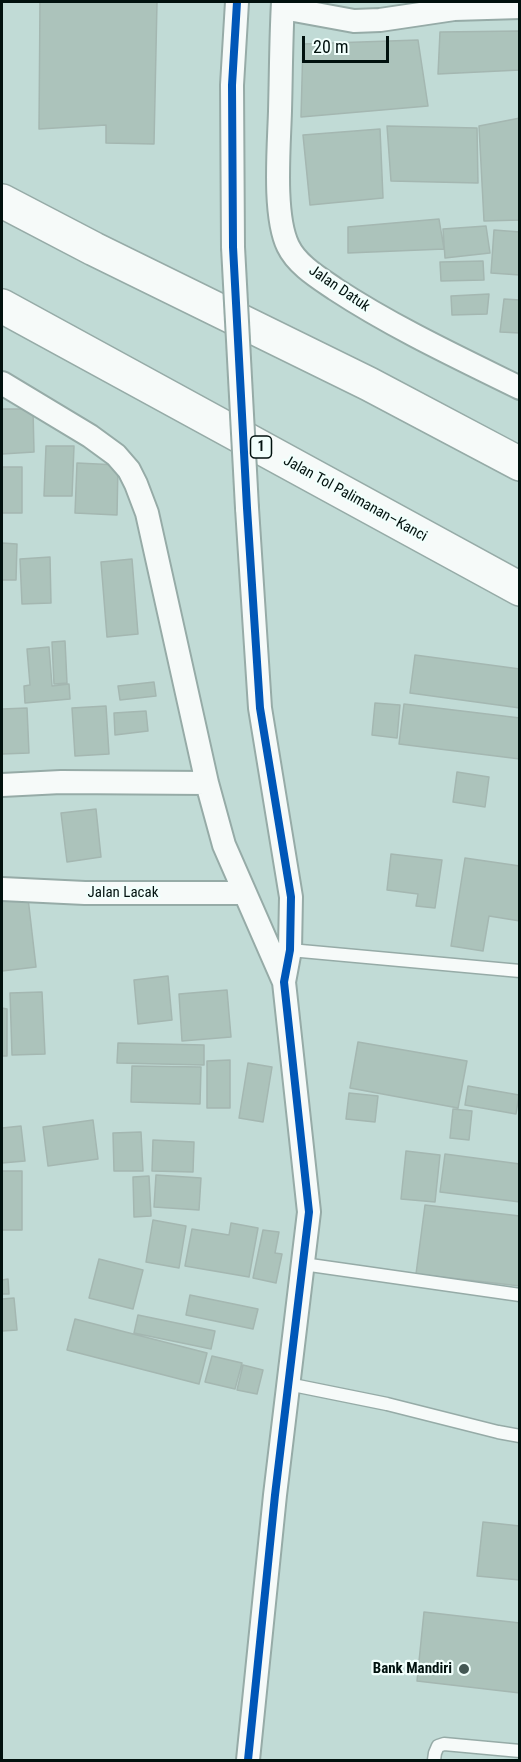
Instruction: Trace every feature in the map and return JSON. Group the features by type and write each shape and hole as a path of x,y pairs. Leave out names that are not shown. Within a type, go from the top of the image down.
{"highway":[{"path":"2,201 369,384 519,464"},
{"name":"Jalan Tol Palimanan–Kanci","path":"2,306 519,589"},
{"path":"369,384 519,448"}],"street":[{"path":"237,2 232,85 233,247 247,508 260,708 291,897 290,950 284,982 309,1212 275,1495 248,1761"},
{"path":"283,5 354,21 380,20 454,9 519,7"},
{"name":"Jalan Datuk","path":"283,5 279,178 281,225 289,248 319,278 360,305 519,388"},
{"path":"2,383 90,436 116,455 129,470 136,484 147,513 207,783 224,845 284,982"},
{"path":"2,785 61,782 207,783"},
{"name":"Jalan Lacak","path":"2,890 85,893 244,893"}],"lane":[{"path":"290,950 519,971"},
{"path":"303,1264 519,1295"},
{"path":"288,1384 387,1404 519,1436"},
{"path":"434,1761 438,1746 444,1744 519,1751"}],"building":[{"path":"40,2 157,2 154,144 106,143 106,125 39,129"},
{"path":"520,31 520,70 438,74 440,32"},
{"path":"418,40 428,106 301,117 303,44"},
{"path":"520,118 520,220 484,221 479,126"},
{"path":"387,126 477,128 478,183 391,181"},
{"path":"380,129 383,198 310,205 303,135"},
{"path":"439,219 444,249 348,253 348,227"},
{"path":"486,226 490,253 445,258 443,229"},
{"path":"494,230 520,232 520,275 491,273"},
{"path":"483,261 484,280 441,281 440,262"},
{"path":"489,294 487,314 452,315 451,296"},
{"path":"504,299 520,300 520,333 500,332"},
{"path":"2,409 33,409 34,452 2,454"},
{"path":"46,446 74,446 72,496 44,496"},
{"path":"77,463 118,465 117,515 75,513"},
{"path":"2,467 22,467 22,513 2,513"},
{"path":"2,543 17,544 16,580 2,580"},
{"path":"50,557 51,603 22,604 20,559"},
{"path":"132,559 138,634 107,637 101,562"},
{"path":"65,641 67,683 54,684 52,642"},
{"path":"49,647 52,686 69,684 70,699 25,703 24,686 30,685 27,649"},
{"path":"415,655 520,669 520,708 410,693"},
{"path":"154,682 156,696 120,700 118,686"},
{"path":"375,703 400,705 397,738 372,735"},
{"path":"404,704 520,718 520,759 399,744"},
{"path":"106,706 109,754 75,756 72,708"},
{"path":"27,708 29,753 2,754 2,709"},
{"path":"146,711 148,731 115,735 114,713"},
{"path":"457,772 489,777 485,807 453,802"},
{"path":"96,809 101,857 67,862 61,813"},
{"path":"391,854 442,860 435,908 416,906 418,894 387,890"},
{"path":"465,858 520,866 520,921 489,916 483,951 451,946"},
{"path":"28,898 36,967 2,971 2,901"},
{"path":"168,976 172,1020 138,1024 134,980"},
{"path":"227,990 231,1037 182,1041 179,994"},
{"path":"42,992 45,1054 12,1055 10,993"},
{"path":"2,1008 7,1009 7,1056 2,1056"},
{"path":"358,1042 467,1061 458,1108 350,1088"},
{"path":"118,1043 204,1045 204,1065 117,1063"},
{"path":"230,1060 230,1108 207,1108 207,1061"},
{"path":"248,1063 272,1067 263,1122 239,1118"},
{"path":"132,1066 201,1067 200,1104 131,1102"},
{"path":"468,1086 519,1095 516,1114 465,1105"},
{"path":"349,1093 378,1096 375,1122 346,1119"},
{"path":"453,1109 472,1111 469,1140 450,1138"},
{"path":"93,1120 98,1159 48,1166 43,1127"},
{"path":"21,1126 25,1161 2,1163 2,1128"},
{"path":"141,1132 143,1171 114,1171 113,1133"},
{"path":"153,1140 194,1142 193,1172 152,1171"},
{"path":"406,1151 440,1155 435,1202 401,1199"},
{"path":"445,1154 520,1164 520,1202 440,1192"},
{"path":"2,1171 22,1171 22,1230 2,1230"},
{"path":"156,1175 201,1178 199,1210 154,1207"},
{"path":"149,1176 151,1216 134,1217 133,1177"},
{"path":"425,1205 520,1216 520,1286 416,1274"},
{"path":"153,1220 186,1226 179,1268 146,1262"},
{"path":"231,1223 258,1228 249,1277 185,1266 192,1229 229,1235"},
{"path":"263,1230 279,1232 275,1253 282,1254 276,1283 253,1278"},
{"path":"99,1259 143,1270 133,1309 89,1298"},
{"path":"8,1279 9,1294 2,1294 2,1280"},
{"path":"190,1295 258,1309 253,1329 186,1315"},
{"path":"14,1298 17,1330 2,1331 2,1299"},
{"path":"138,1315 215,1331 211,1349 134,1333"},
{"path":"75,1319 207,1353 199,1384 67,1350"},
{"path":"212,1356 242,1363 235,1389 205,1382"},
{"path":"243,1365 263,1370 257,1394 237,1390"},
{"path":"483,1522 520,1526 520,1580 477,1576"},
{"path":"424,1612 520,1623 520,1693 417,1681"}],"cycle path":[{"path":"237,2 232,85 233,247 247,508 260,708 291,897 290,950 284,982 309,1212 275,1495 248,1760"}],"place":[{"name":"Bank Mandiri","path":"464,1669"}]}
